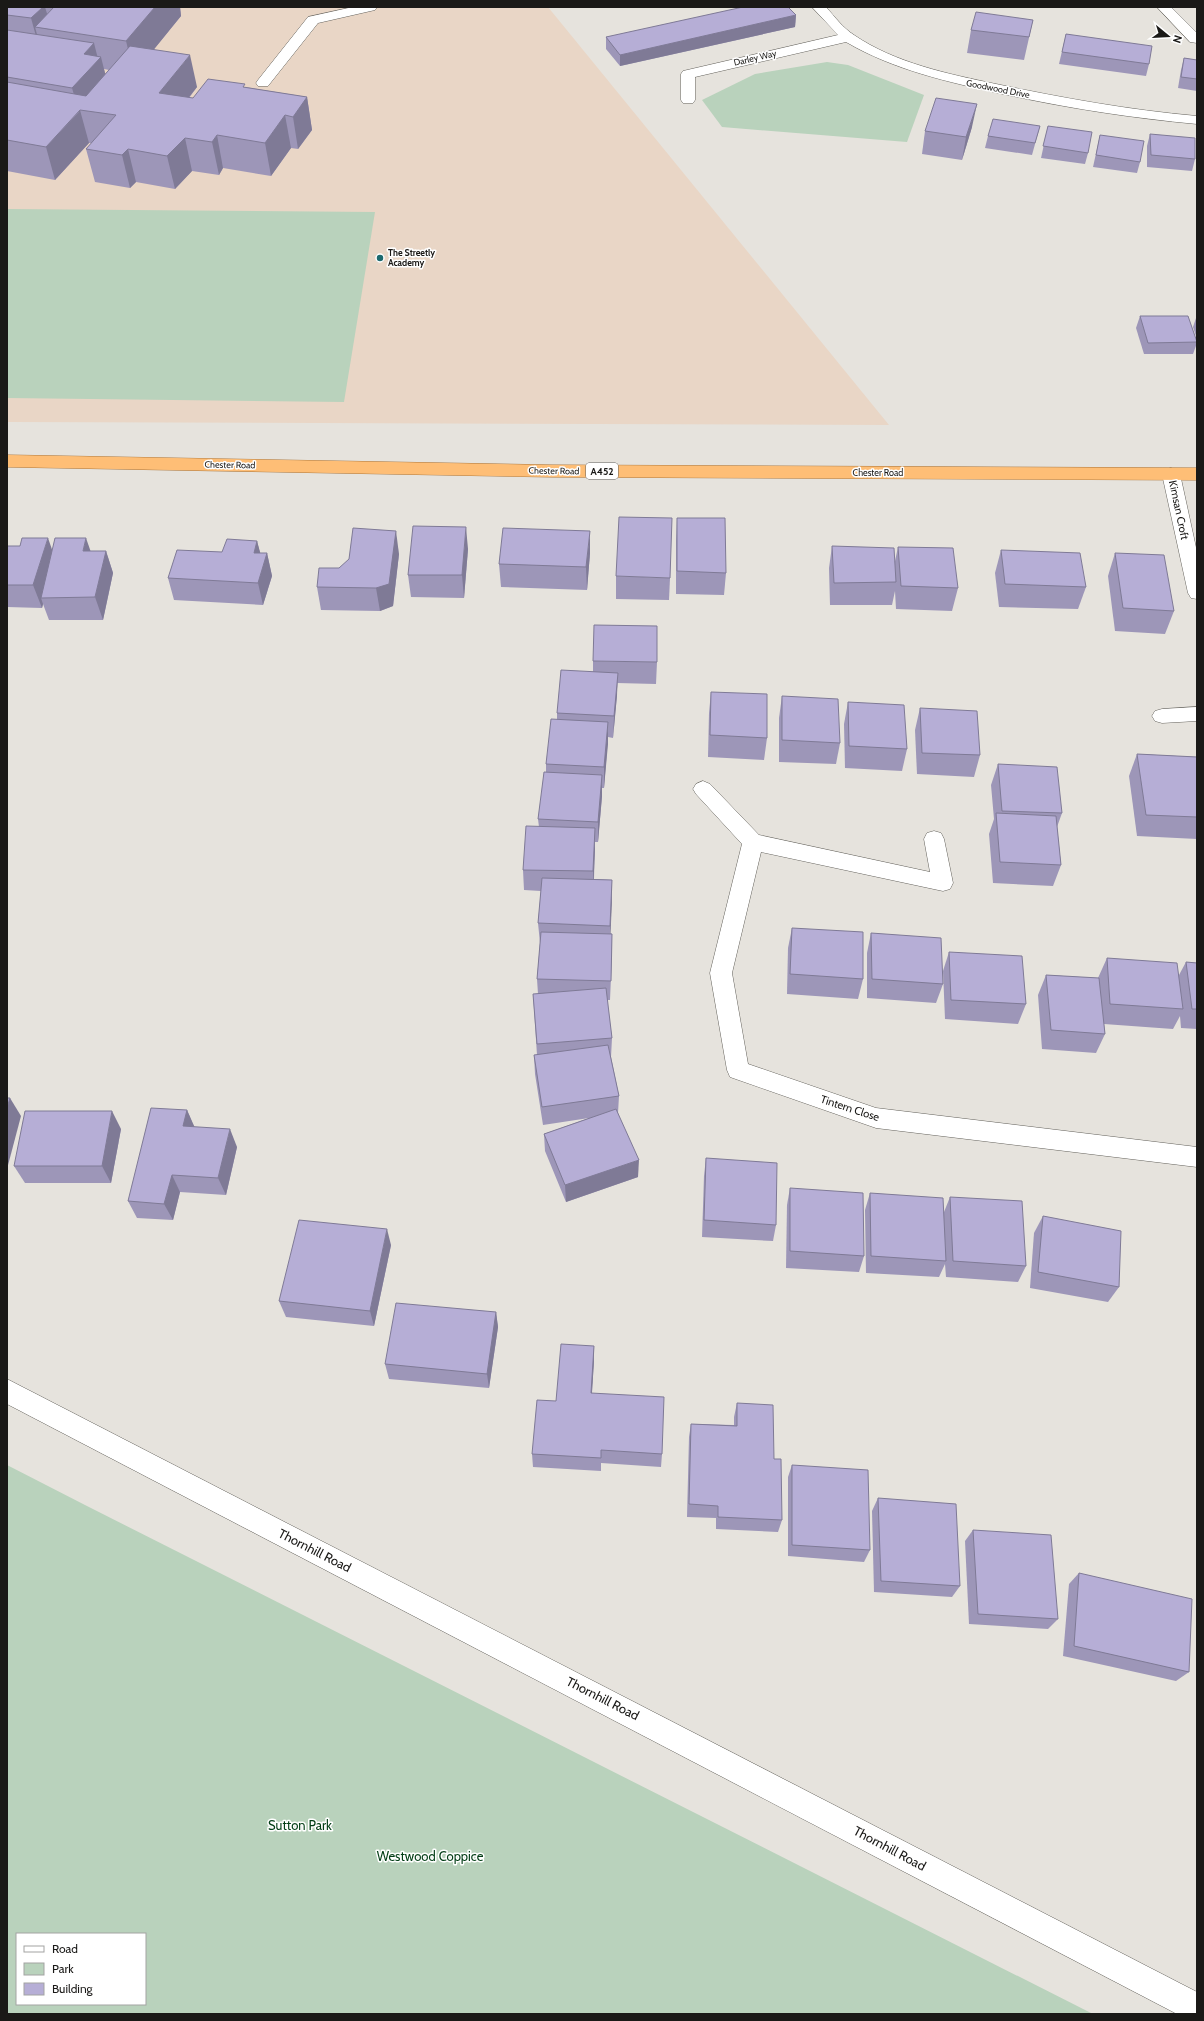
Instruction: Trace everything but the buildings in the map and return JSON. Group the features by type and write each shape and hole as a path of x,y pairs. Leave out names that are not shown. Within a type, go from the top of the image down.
{"highway":[{"name":"Chester Road","path":"7,461 552,471 1197,474"}],"street":[{"path":"263,83 312,20 370,7"},
{"name":"Goodwood Drive","path":"819,7 848,37 904,65 959,81 1048,99 1156,116 1197,120"},
{"path":"1164,7 1195,39"},
{"name":"Darley Way","path":"688,100 688,74 848,37"},
{"name":"Kimsan Croft","path":"1171,474 1197,593"},
{"path":"1162,716 1197,714"},
{"path":"703,789 753,842 944,883 934,839"},
{"name":"Tintern Close","path":"753,842 720,973 738,1070 876,1118 1197,1157"},
{"name":"Thornhill Road","path":"7,1391 1197,2008"}],"shaded area":[{"name":"The Streetly Academy","path":"7,7 548,7 889,425 7,422"}],"green space":[{"path":"827,62 848,65 924,95 907,142 722,127 702,100 755,74"},
{"path":"7,209 375,212 344,402 7,398"},
{"name":"Sutton Park","path":"7,1465 85,1505 1093,2014 7,2014"}],"place":[{"name":"The Streetly Academy","path":"380,258"}],"park label":[{"name":"Westwood Coppice","path":"430,1856"}]}
